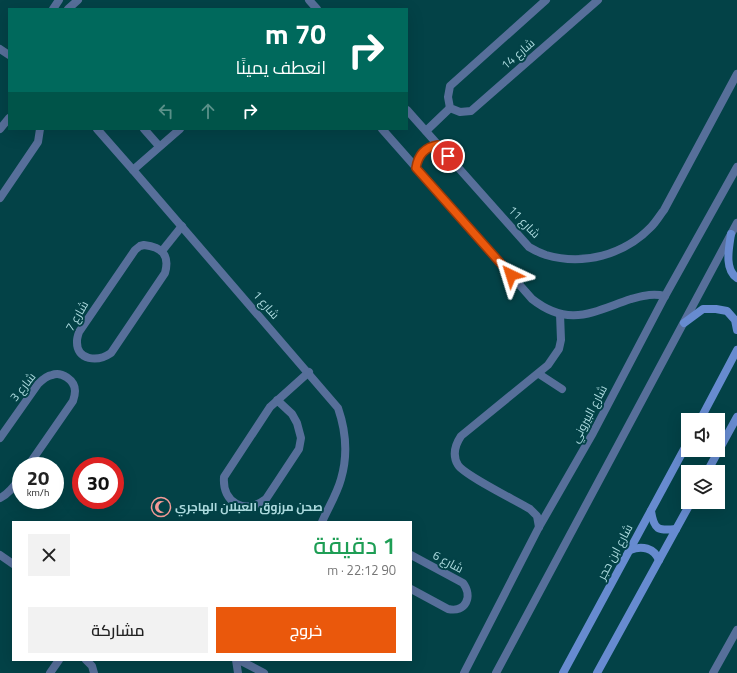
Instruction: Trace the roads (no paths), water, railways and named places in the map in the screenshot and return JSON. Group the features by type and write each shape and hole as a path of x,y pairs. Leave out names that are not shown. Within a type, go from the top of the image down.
{"main road":[{"path":"731,234 729,266 734,276 737,278"},
{"path":"684,323 704,310 716,309 727,311 735,320 737,330"},
{"path":"704,413 737,350"},
{"path":"711,465 737,417"},
{"name":"شارع ابن حجر","path":"563,673 681,455"},
{"path":"597,673 687,509"},
{"path":"651,511 653,524 659,529 676,529"},
{"path":"630,550 637,547 649,548 656,554 659,560"}],"street":[{"path":"69,8 78,0"},
{"path":"309,0 316,8"},
{"name":"شارع 14","path":"546,0 450,86 448,97 450,108 460,112 472,111 598,0"},
{"name":"شارع 11","path":"408,111 529,247 545,255 564,259 583,259 603,256 621,249 638,239 652,226 664,210 737,74"},
{"path":"426,131 450,108"},
{"path":"0,129 8,119"},
{"path":"0,198 38,142 40,130"},
{"name":"شارع 1","path":"97,130 309,372 338,408 344,424 346,457 341,480 322,521"},
{"path":"145,130 159,146"},
{"path":"133,170 179,130"},
{"path":"383,130 532,299 550,311 560,314 579,316 646,295 664,296"},
{"path":"416,168 417,162 423,152 427,148 438,145"},
{"name":"شارع البيروني","path":"464,673 540,527 593,433 664,296 737,167"},
{"path":"496,673 737,223"},
{"path":"162,251 182,226"},
{"name":"شارع 7","path":"144,245 154,246 162,251 166,257 165,273 110,353 104,358 97,360 91,359 81,353 78,348 77,341 79,332 135,250 144,245"},
{"path":"540,527 539,521 534,512 463,471 459,466 455,454 455,447 461,436 539,374 548,365 559,349 561,340 560,314"},
{"path":"278,400 292,414 297,423 301,438 299,449 266,499 258,505 245,506 235,503 228,498 223,485 224,477 270,407 309,372"},
{"name":"شارع 3","path":"0,438 38,384 46,377 54,374 63,375 73,383 75,391 73,401 34,457"},
{"path":"539,374 562,389"},
{"path":"0,498 5,496 12,489"},
{"path":"0,555 12,563"},
{"name":"شارع 6","path":"412,556 463,583 466,587 468,598 463,607 454,611 448,610 412,590"},
{"path":"713,673 737,630"},
{"path":"50,673 58,661"},
{"path":"87,661 92,666 94,673"},
{"path":"236,661 238,673"},
{"path":"241,661 264,673"},
{"path":"469,665 474,673"}],"place":[{"name":"صحن مرزوق العبلان الهاجري","path":"161,507"}]}
